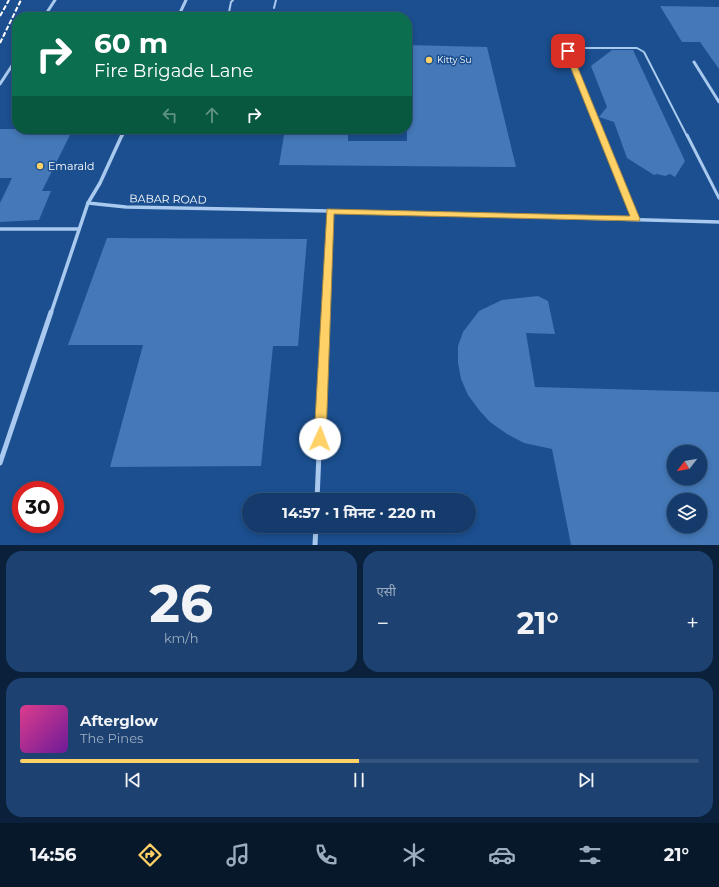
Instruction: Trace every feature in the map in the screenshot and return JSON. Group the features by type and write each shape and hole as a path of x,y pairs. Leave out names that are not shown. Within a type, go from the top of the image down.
{"street":[{"path":"47,12 55,0"},
{"path":"180,12 186,0"},
{"path":"694,62 719,102"},
{"path":"0,84 12,66"},
{"path":"0,463 88,203 122,134"},
{"name":"BABAR ROAD","path":"88,203 126,207 719,222"},
{"path":"317,493 330,211"},
{"path":"0,229 80,229"},
{"path":"315,545 316,533"}],"lane":[{"path":"229,12 231,2 234,0"},
{"path":"274,8 276,0"},
{"path":"636,219 568,51 572,48 637,48 644,52 719,198"}],"building":[{"path":"660,6 719,7 719,69 700,42 682,42"},
{"path":"412,45 487,47 516,167 279,165 284,134 348,134 348,141 407,141 407,134 412,134"},
{"path":"612,50 633,50 685,161 675,177 670,174 665,176 657,174 654,175 627,158 614,122 599,117 607,107 591,66"},
{"path":"0,129 12,129 12,134 70,134 42,191 51,191 39,220 0,222 0,203 12,178 0,178"},
{"path":"107,238 307,239 298,346 273,346 261,466 110,467 143,345 68,345"},
{"path":"538,296 548,301 555,334 526,333 535,387 719,392 719,545 571,545 552,449 524,443 507,434 490,422 468,395 461,379 458,363 458,346 463,332 479,311 502,300"}],"railway":[{"path":"0,16 9,0"},
{"path":"15,12 21,0"},
{"path":"0,43 12,18"}],"place":[{"name":"Kitty Su","path":"429,60"},
{"name":"Emarald","path":"40,166"}],"route":[{"path":"320,439 330,211 636,219 568,51"}]}
